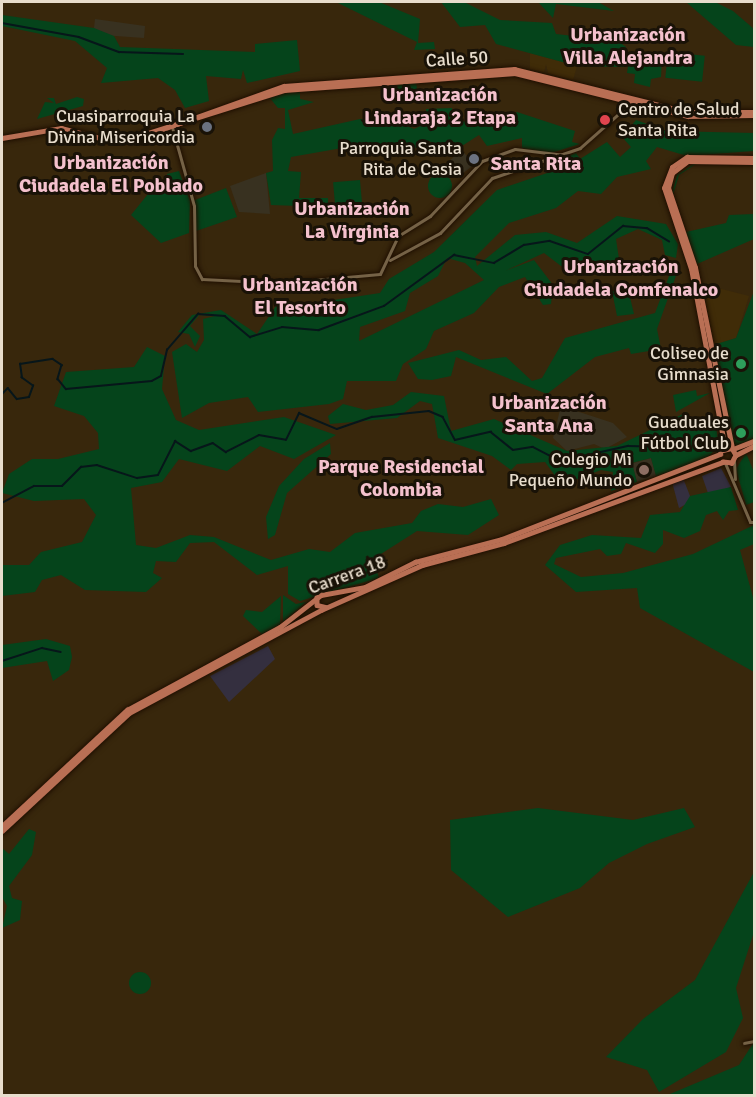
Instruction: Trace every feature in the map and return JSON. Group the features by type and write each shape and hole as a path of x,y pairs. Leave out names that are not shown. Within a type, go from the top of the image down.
{"main road":[{"name":"Calle 50","path":"163,129 284,86 514,69 633,100"},
{"name":"Calle 50","path":"2,138 62,128 121,140 172,127 284,90 488,74 530,74 704,118 754,114"},
{"path":"724,463 690,265 664,188 672,167 687,158 754,160"},
{"path":"736,455 732,449 695,268 668,188 672,173 688,161 754,160"},
{"path":"732,449 754,441"},
{"path":"734,461 736,455 754,446"},
{"name":"Carrera 18","path":"2,826 127,710 280,627 317,597 368,585 415,562 502,539 732,449"},
{"name":"Carrera 18","path":"2,831 129,713 327,607 422,565 504,543 734,461"},
{"path":"317,597 317,605 327,607"}],"street":[{"path":"390,260 440,232 492,178 565,155 603,133 633,100"},
{"path":"172,127 194,206 197,276 294,282 380,274 390,260 398,236 430,216 483,161 515,149 565,155"},
{"path":"734,461 735,480"},
{"path":"724,463 735,480 750,522 754,522"},
{"path":"744,1043 754,1041"}],"shaded area":[{"path":"95,19 145,26 144,38 102,35 94,28"},
{"path":"530,53 577,66 573,80 548,73 546,64 544,72 530,69"},
{"path":"461,150 475,164 462,174 448,162"},
{"path":"266,173 270,214 239,212 230,186"},
{"path":"702,284 749,296 736,338 714,345"},
{"path":"561,406 613,423 627,437 605,449 594,444 567,451 553,438"},
{"name":"Colegio Mi Pequeño Mundo","path":"651,458 656,476 637,482 632,464"},
{"path":"721,468 731,487 709,496 702,476"},
{"path":"683,478 692,501 679,508 672,482"},
{"path":"268,646 275,659 229,702 210,676"}],"green space":[{"path":"336,2 379,2 420,19 418,43 434,42 435,49 414,50 417,42"},
{"path":"441,2 464,2 500,20 552,23 556,34 618,41 626,47 624,67 577,66 496,44 485,25 460,27"},
{"path":"538,2 598,2 614,11 556,4 553,18"},
{"path":"686,2 715,2 733,11 754,29 754,47 736,45"},
{"path":"2,15 94,28 114,36 120,47 255,52 255,44 297,40 300,71 247,83 243,70 241,79 206,76 209,101 185,108 175,90 158,78 101,83 107,68 75,41 2,26"},
{"path":"630,52 651,61 662,57 661,77 651,79 650,87 634,83 635,74 627,73"},
{"path":"668,52 705,56 702,82 665,78"},
{"path":"416,82 418,96 414,90 399,91 399,97 418,101 398,103 397,83"},
{"path":"300,90 300,99 314,102 288,110 293,134 360,119 390,119 414,129 427,123 426,109 452,108 454,122 506,119 517,112 575,131 572,142 580,144 551,153 522,148 522,138 487,146 479,135 451,153 429,141 424,148 359,145 291,157 288,171 301,172 299,198 328,198 328,207 271,205 266,173 273,171 272,140 278,128 285,129 285,108 278,108 269,97"},
{"path":"77,97 84,99 83,106 37,119 45,102 54,103 47,98 54,98 56,104"},
{"path":"636,120 667,131 754,133 754,151 687,156 657,147 646,161 651,169 617,177 601,194 578,191 556,208 509,223 475,257 477,266 515,235 546,232 577,243 617,216 666,224 678,244 676,258 665,255 662,240 638,229 616,239 619,259 586,268 561,266 544,253 505,271 534,260 553,285 551,304 543,305 525,277 499,287 474,313 434,331 426,349 403,364 396,381 347,381 343,399 329,404 258,412 248,397 209,403 182,418 172,352 186,344 197,352 204,340 203,319 215,316 199,315 190,326 200,336 195,347 189,334 178,332 192,315 221,310 257,334 276,306 327,316 334,300 380,293 389,279 434,252 497,190 562,168 560,159 576,153 580,159 607,142 620,157 631,147 622,137","holes":["447,258 465,263 484,280 359,341 360,327 405,311 410,293 438,276"]},
{"path":"697,162 754,164 696,164 679,175 673,195 686,232 726,223 729,215 754,214 754,239 697,264 672,193 677,175"},
{"path":"179,171 190,201 189,233 161,243 131,215 148,194 168,183 167,174"},
{"path":"440,174 448,178 452,186 448,194 440,198 432,194 428,186 432,178"},
{"path":"360,180 362,202 335,204 333,182"},
{"path":"226,188 237,217 196,231 195,200"},
{"path":"678,270 657,329 661,349 631,354 629,348 595,357 547,394 456,357 451,376 432,380 418,379 408,363 459,350 481,360 506,357 532,381 542,378 565,338 655,313 671,271"},
{"path":"628,289 634,314 617,316 612,291"},
{"path":"754,291 754,439 738,446 731,442 710,346 736,338"},
{"path":"147,347 165,356 162,389 176,420 199,430 284,417 336,435 294,459 260,446 227,471 179,459 162,482 131,488 136,545 156,548 190,535 214,537 271,560 309,549 330,552 355,533 412,523 421,511 438,504 463,507 491,499 499,515 468,535 417,531 373,559 379,578 300,601 288,594 288,566 257,575 214,542 190,543 176,562 156,561 153,573 162,578 146,592 85,590 61,575 42,580 35,592 2,596 2,565 29,565 41,552 82,542 96,515 84,499 34,501 2,493 9,474 32,459 58,459 99,449 98,433 84,416 54,406 66,372 134,367"},
{"path":"696,390 697,396 710,393 676,412 673,395"},
{"path":"411,392 444,396 451,431 494,419 567,451 617,446 687,412 692,427 715,419 719,446 706,459 656,476 651,458 632,463 637,482 611,491 613,472 601,470 562,485 545,462 517,464 511,470 492,456 438,438 432,404 420,401 397,418 330,424 328,416 343,404 366,410 393,405"},
{"path":"330,443 331,454 287,493 275,535 268,539 266,517 279,486 304,459"},
{"path":"746,453 754,472 754,502 746,505 736,469"},
{"path":"731,487 738,510 729,511 723,520 717,511 706,515 700,531 684,538 663,530 663,544 655,553 626,543 621,554 607,556 600,549 556,558 554,564 581,577 623,573 693,554 754,525 754,544 740,550 754,601 754,672 640,608 637,588 576,592 545,565 560,545 592,535 641,538 650,515 680,512 690,496"},
{"path":"283,595 296,604 306,602 283,622"},
{"path":"281,596 280,625 262,634 243,616 246,610 262,612"},
{"path":"46,639 70,646 72,657 69,670 53,681 47,661 2,668 2,645"},
{"path":"538,808 633,820 684,808 695,827 647,844 609,863 580,888 508,917 451,870 450,820"},
{"path":"29,829 36,832 32,855 9,886 12,898 22,901 20,920 2,928 7,906 2,897 2,848 9,854"},
{"path":"754,872 754,932 736,988 743,1018 726,1052 659,1092 647,1070 606,1057 643,1019 695,980"},
{"path":"140,972 148,975 151,983 148,991 140,994 132,991 129,983 132,975"},
{"path":"754,1042 754,1095 670,1094 739,1065"}],"waterway":[{"path":"2,23 79,37 119,52 183,54"},
{"path":"2,394 8,388 17,399 29,397 33,386 22,378 20,364 53,359 62,365 58,379 66,389 152,381 161,376 167,350 198,314 225,316 250,337 282,327 319,330 384,306 454,255 494,263 524,245 550,241 588,254 623,226 647,228 669,241"},
{"path":"2,503 34,486 62,486 81,467 97,465 137,478 158,475 175,441 191,451 213,443 226,452 259,435 286,440 299,413 337,429 372,417 429,411 443,417 455,440 491,432 513,450 533,447 561,461 628,446 669,447 680,440"},
{"path":"2,661 42,648 61,652"}],"place":[{"name":"Centro de Salud Santa Rita","path":"605,120"},
{"name":"Cuasiparroquia La Divina Misericordia","path":"207,127"},
{"name":"Parroquia Santa Rita de Casia","path":"474,159"},
{"name":"Coliseo de Gimnasia","path":"741,364"},
{"name":"Guaduales Fútbol Club","path":"741,433"},
{"name":"Colegio Mi Pequeño Mundo","path":"644,470"}],"district":[{"name":"Urbanización Villa Alejandra","path":"628,46"},
{"name":"Urbanización Lindaraja 2 Etapa","path":"440,106"},
{"name":"Santa Rita","path":"536,163"},
{"name":"Urbanización Ciudadela El Poblado","path":"111,174"},
{"name":"Urbanización La Virginia","path":"352,220"},
{"name":"Urbanización Ciudadela Comfenalco","path":"621,278"},
{"name":"Urbanización El Tesorito","path":"300,296"},
{"name":"Urbanización Santa Ana","path":"549,414"},
{"name":"Parque Residencial Colombia","path":"401,478"}]}
